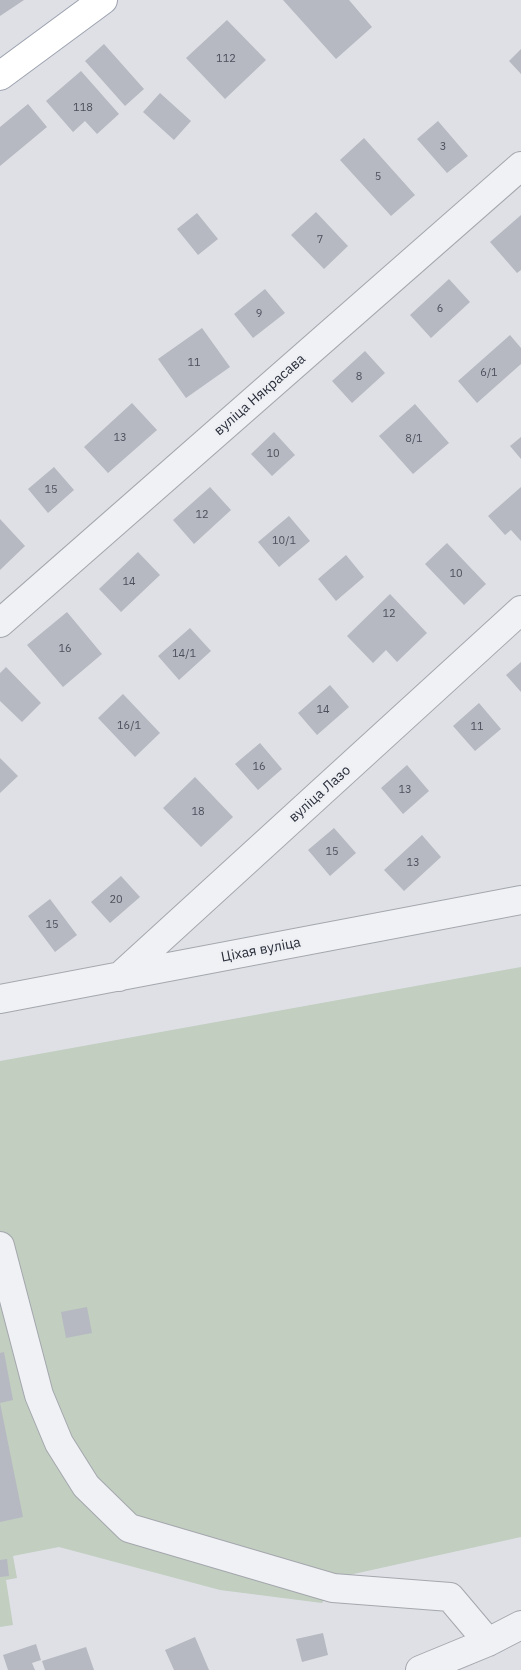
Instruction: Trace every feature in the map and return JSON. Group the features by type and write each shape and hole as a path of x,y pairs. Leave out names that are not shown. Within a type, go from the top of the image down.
{"main road":[{"path":"0,76 100,1"}],"street":[{"name":"вуліца Някрасава","path":"0,623 521,166"},
{"name":"вуліца Лазо","path":"119,977 521,610"},
{"name":"Ціхая вуліца","path":"0,999 521,900"},
{"path":"0,1246 39,1395 59,1443 86,1486 129,1528 333,1588 450,1597 488,1642"},
{"path":"420,1670 488,1642 521,1625"}],"green space":[{"path":"521,967 521,1537 340,1577 322,1603 220,1590 59,1547 13,1556 17,1578 6,1580 13,1625 0,1627 0,1061"}],"building":[{"path":"0,0 24,0 0,16"},
{"path":"283,0 349,0 372,27 336,59"},
{"path":"227,20 266,60 225,99 186,58"},
{"path":"104,44 144,89 125,106 85,61"},
{"path":"521,49 521,74 509,61"},
{"path":"81,71 119,114 97,134 85,121 73,132 46,101"},
{"path":"160,93 191,121 174,140 143,112"},
{"path":"28,104 47,127 0,166 0,127"},
{"path":"438,121 468,156 447,173 417,139"},
{"path":"364,138 415,195 391,216 340,160"},
{"path":"316,212 348,246 324,269 291,235"},
{"path":"197,213 218,239 198,255 177,229"},
{"path":"521,215 521,270 517,273 490,242"},
{"path":"449,279 470,302 431,338 410,315"},
{"path":"265,289 285,313 253,338 234,314"},
{"path":"202,328 230,367 186,398 158,359"},
{"path":"510,335 521,348 521,364 477,403 458,381"},
{"path":"365,351 385,373 352,403 332,381"},
{"path":"132,403 157,430 108,473 84,447"},
{"path":"415,404 449,443 413,474 379,436"},
{"path":"274,432 295,455 272,476 251,454"},
{"path":"521,437 521,459 510,446"},
{"path":"54,467 74,490 48,513 28,489"},
{"path":"210,487 231,510 194,544 173,520"},
{"path":"521,487 521,541 511,530 505,535 488,516"},
{"path":"289,516 310,541 279,567 258,542"},
{"path":"0,519 25,546 0,570"},
{"path":"447,543 486,584 464,605 425,564"},
{"path":"138,552 160,575 121,612 99,589"},
{"path":"346,555 364,577 336,601 318,579"},
{"path":"390,594 427,633 397,662 386,650 373,663 347,636"},
{"path":"67,612 102,654 63,687 27,645"},
{"path":"190,628 211,651 179,680 158,656"},
{"path":"521,662 521,692 506,675"},
{"path":"6,667 41,703 22,722 0,701 0,673"},
{"path":"330,685 349,707 317,735 298,713"},
{"path":"123,694 160,733 135,757 98,718"},
{"path":"479,703 501,729 475,751 453,726"},
{"path":"260,743 282,769 258,790 235,764"},
{"path":"0,758 18,776 0,793"},
{"path":"407,765 429,791 403,814 381,788"},
{"path":"195,777 233,817 201,847 163,808"},
{"path":"334,828 356,853 330,876 308,850"},
{"path":"422,835 441,857 404,891 384,870"},
{"path":"121,876 140,897 110,923 91,902"},
{"path":"50,899 77,935 55,952 28,916"},
{"path":"87,1307 92,1333 66,1338 61,1312"},
{"path":"4,1352 13,1400 0,1403 0,1353"},
{"path":"0,1403 23,1517 0,1522"},
{"path":"7,1559 9,1576 0,1577 0,1560"},
{"path":"323,1633 328,1655 302,1662 296,1639"},
{"path":"195,1637 209,1670 174,1670 165,1650"},
{"path":"36,1644 41,1660 32,1663 35,1670 8,1670 3,1655"},
{"path":"86,1647 94,1670 45,1670 42,1661"}]}
